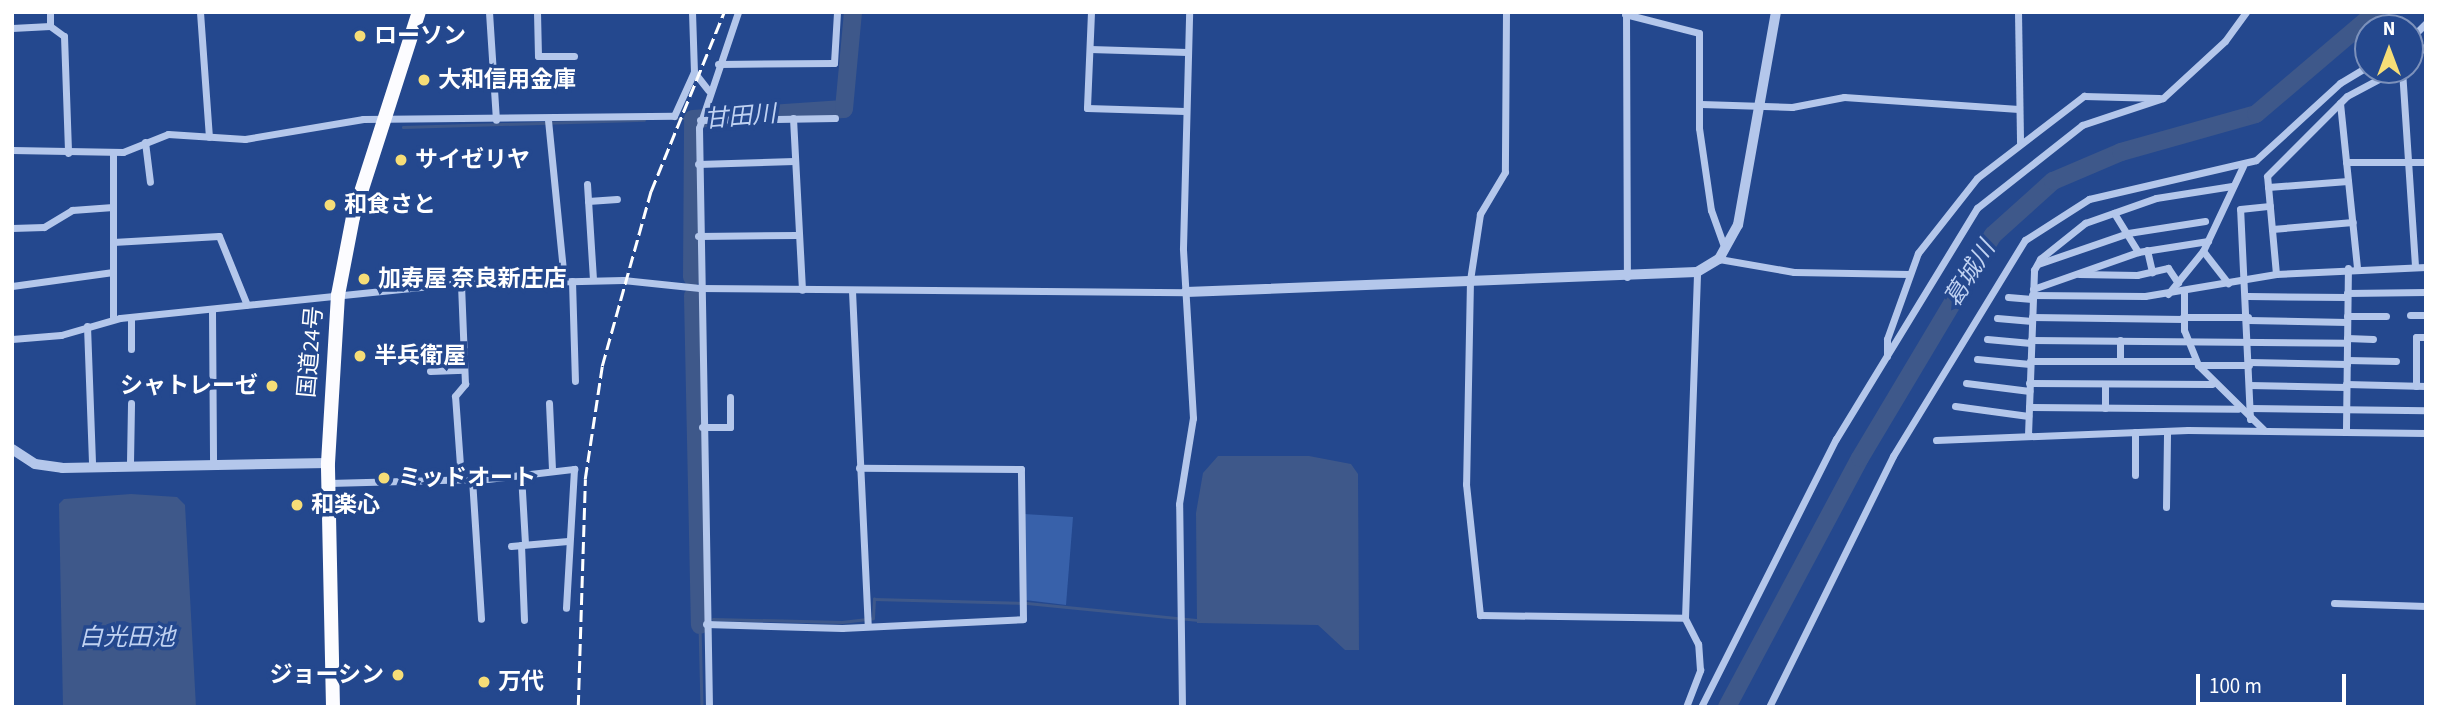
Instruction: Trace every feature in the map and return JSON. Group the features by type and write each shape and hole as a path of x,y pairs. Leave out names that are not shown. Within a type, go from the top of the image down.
{"highway":[{"name":"国道24号","path":"333,707 328,463 338,295 353,217 419,12"}],"street":[{"path":"50,12 50,26"},
{"path":"200,12 209,137"},
{"path":"489,12 496,120"},
{"path":"537,12 538,56 575,55"},
{"path":"12,150 113,152 167,134 245,139 384,118 548,124 674,116 694,72 692,12"},
{"path":"709,707 698,164 702,109 738,12"},
{"path":"719,64 834,63 837,12"},
{"path":"1091,12 1087,108 1185,111"},
{"path":"1182,707 1179,504 1193,418 1186,292 1185,111 1189,12"},
{"path":"1506,12 1505,172 1480,214 1470,280 1466,484 1480,615 1685,618"},
{"path":"12,338 113,319 212,312 247,305 461,283 593,280 700,288 1186,292 1470,280 1627,278 1697,272 1722,255 1738,225 1756,106 1776,12"},
{"path":"2018,12 2020,144"},
{"path":"1701,707 1836,439 1887,356 1941,259 1995,189 2082,125 2163,98 2225,41 2246,12"},
{"path":"1627,278 1625,13 1699,33 1701,104 1711,210 1722,255"},
{"path":"12,28 50,26 64,36 68,153"},
{"path":"1090,49 1187,52"},
{"path":"694,72 708,90"},
{"path":"2168,294 2203,251 2243,166 2354,77"},
{"path":"2276,274 2267,176 2340,103 2372,84"},
{"path":"2403,84 2415,267"},
{"path":"1887,356 1886,339 1909,274 1957,199 2020,144 2084,96 2163,98"},
{"path":"1701,104 1756,106 1844,97 2019,109"},
{"path":"2340,103 2357,267"},
{"path":"793,118 797,235 802,290"},
{"path":"700,120 835,118"},
{"path":"548,124 568,281 575,381"},
{"path":"145,142 150,182"},
{"path":"113,152 113,319"},
{"path":"698,164 794,161"},
{"path":"2346,162 2426,162"},
{"path":"1769,707 1893,456 2025,240 2089,199 2243,166"},
{"path":"2268,187 2348,181"},
{"path":"587,184 593,280"},
{"path":"2028,435 2033,294 2038,264 2072,230 2114,213 2156,198 2232,186"},
{"path":"588,201 617,200"},
{"path":"2250,419 2248,296 2240,209 2270,206"},
{"path":"12,228 44,228 72,210 113,207"},
{"path":"2114,213 2138,252"},
{"path":"2038,264 2128,233 2205,221"},
{"path":"2272,229 2353,222"},
{"path":"698,236 797,235"},
{"path":"113,242 219,236 247,305"},
{"path":"2033,294 2074,274 2138,252 2208,241"},
{"path":"2147,250 2152,272"},
{"path":"2203,251 2228,283"},
{"path":"1722,255 1794,272 1909,274"},
{"path":"2008,297 2033,294 2168,294 2276,274 2357,267 2426,267"},
{"path":"2074,274 2152,272 2168,268 2178,283"},
{"path":"2346,429 2347,268"},
{"path":"12,286 113,272"},
{"path":"1686,707 1700,659 1685,618 1697,272"},
{"path":"461,283 465,384 455,396 461,479"},
{"path":"2185,290 2183,318 2187,341 2197,363 2212,384 2263,430"},
{"path":"852,291 868,625"},
{"path":"2248,296 2426,292"},
{"path":"212,312 214,462"},
{"path":"2410,315 2426,316"},
{"path":"1997,318 2347,319 2386,316"},
{"path":"131,318 131,349"},
{"path":"87,326 92,465"},
{"path":"2416,386 2416,337 2426,337"},
{"path":"1987,339 2373,339"},
{"path":"2120,340 2120,361"},
{"path":"1977,359 2030,363 2396,361"},
{"path":"2416,362 2426,362"},
{"path":"430,371 464,370"},
{"path":"1966,383 2029,387 2212,384"},
{"path":"2105,384 2105,408"},
{"path":"2249,385 2426,386"},
{"path":"702,427 730,427 730,397"},
{"path":"549,402 552,468"},
{"path":"130,462 131,403"},
{"path":"1955,406 2028,412 2105,408 2238,409"},
{"path":"2250,408 2426,410"},
{"path":"1936,440 2167,431 2346,429 2426,433"},
{"path":"2166,507 2167,431"},
{"path":"2135,432 2135,475"},
{"path":"12,449 48,467 130,462 328,463"},
{"path":"328,483 472,479 552,468 574,469 566,608"},
{"path":"706,624 868,625 1023,619 1021,469 859,468"},
{"path":"521,474 524,620"},
{"path":"472,479 481,619"},
{"path":"511,546 568,541"},
{"path":"2334,603 2426,607"}],"shaded area":[{"path":"1024,514 1073,517 1066,605 1025,600"}],"water":[{"path":"1218,456 1309,456 1351,464 1358,474 1359,650 1345,650 1318,625 1197,623 1196,513 1203,473"},
{"name":"白光田池","path":"131,494 177,497 185,505 196,707 63,707 59,504 64,499"}],"waterway":[{"name":"甘田川","path":"692,277 693,119 844,109 853,12"},
{"name":"葛城川","path":"1727,707 1860,458 1993,235 2053,181 2121,152 2256,114 2376,12"},
{"path":"672,119 693,119"},
{"path":"403,127 644,120"},
{"name":"甘田川","path":"693,296 700,625"},
{"path":"713,619 842,622 873,618 874,599 1027,603 1198,620"},
{"path":"700,625 702,707"}],"railway":[{"path":"578,707 585,479 602,366 651,191 724,12"}],"place":[{"name":"ローソン","path":"360,36"},
{"name":"大和信用金庫","path":"424,80"},
{"name":"サイゼリヤ","path":"401,160"},
{"name":"和食さと","path":"330,205"},
{"name":"加寿屋 奈良新庄店","path":"364,279"},
{"name":"半兵衛屋","path":"360,356"},
{"name":"シャトレーゼ","path":"272,386"},
{"name":"ミッドオート","path":"384,478"},
{"name":"和楽心","path":"297,505"},
{"name":"ジョーシン","path":"398,675"},
{"name":"万代","path":"484,682"}]}
